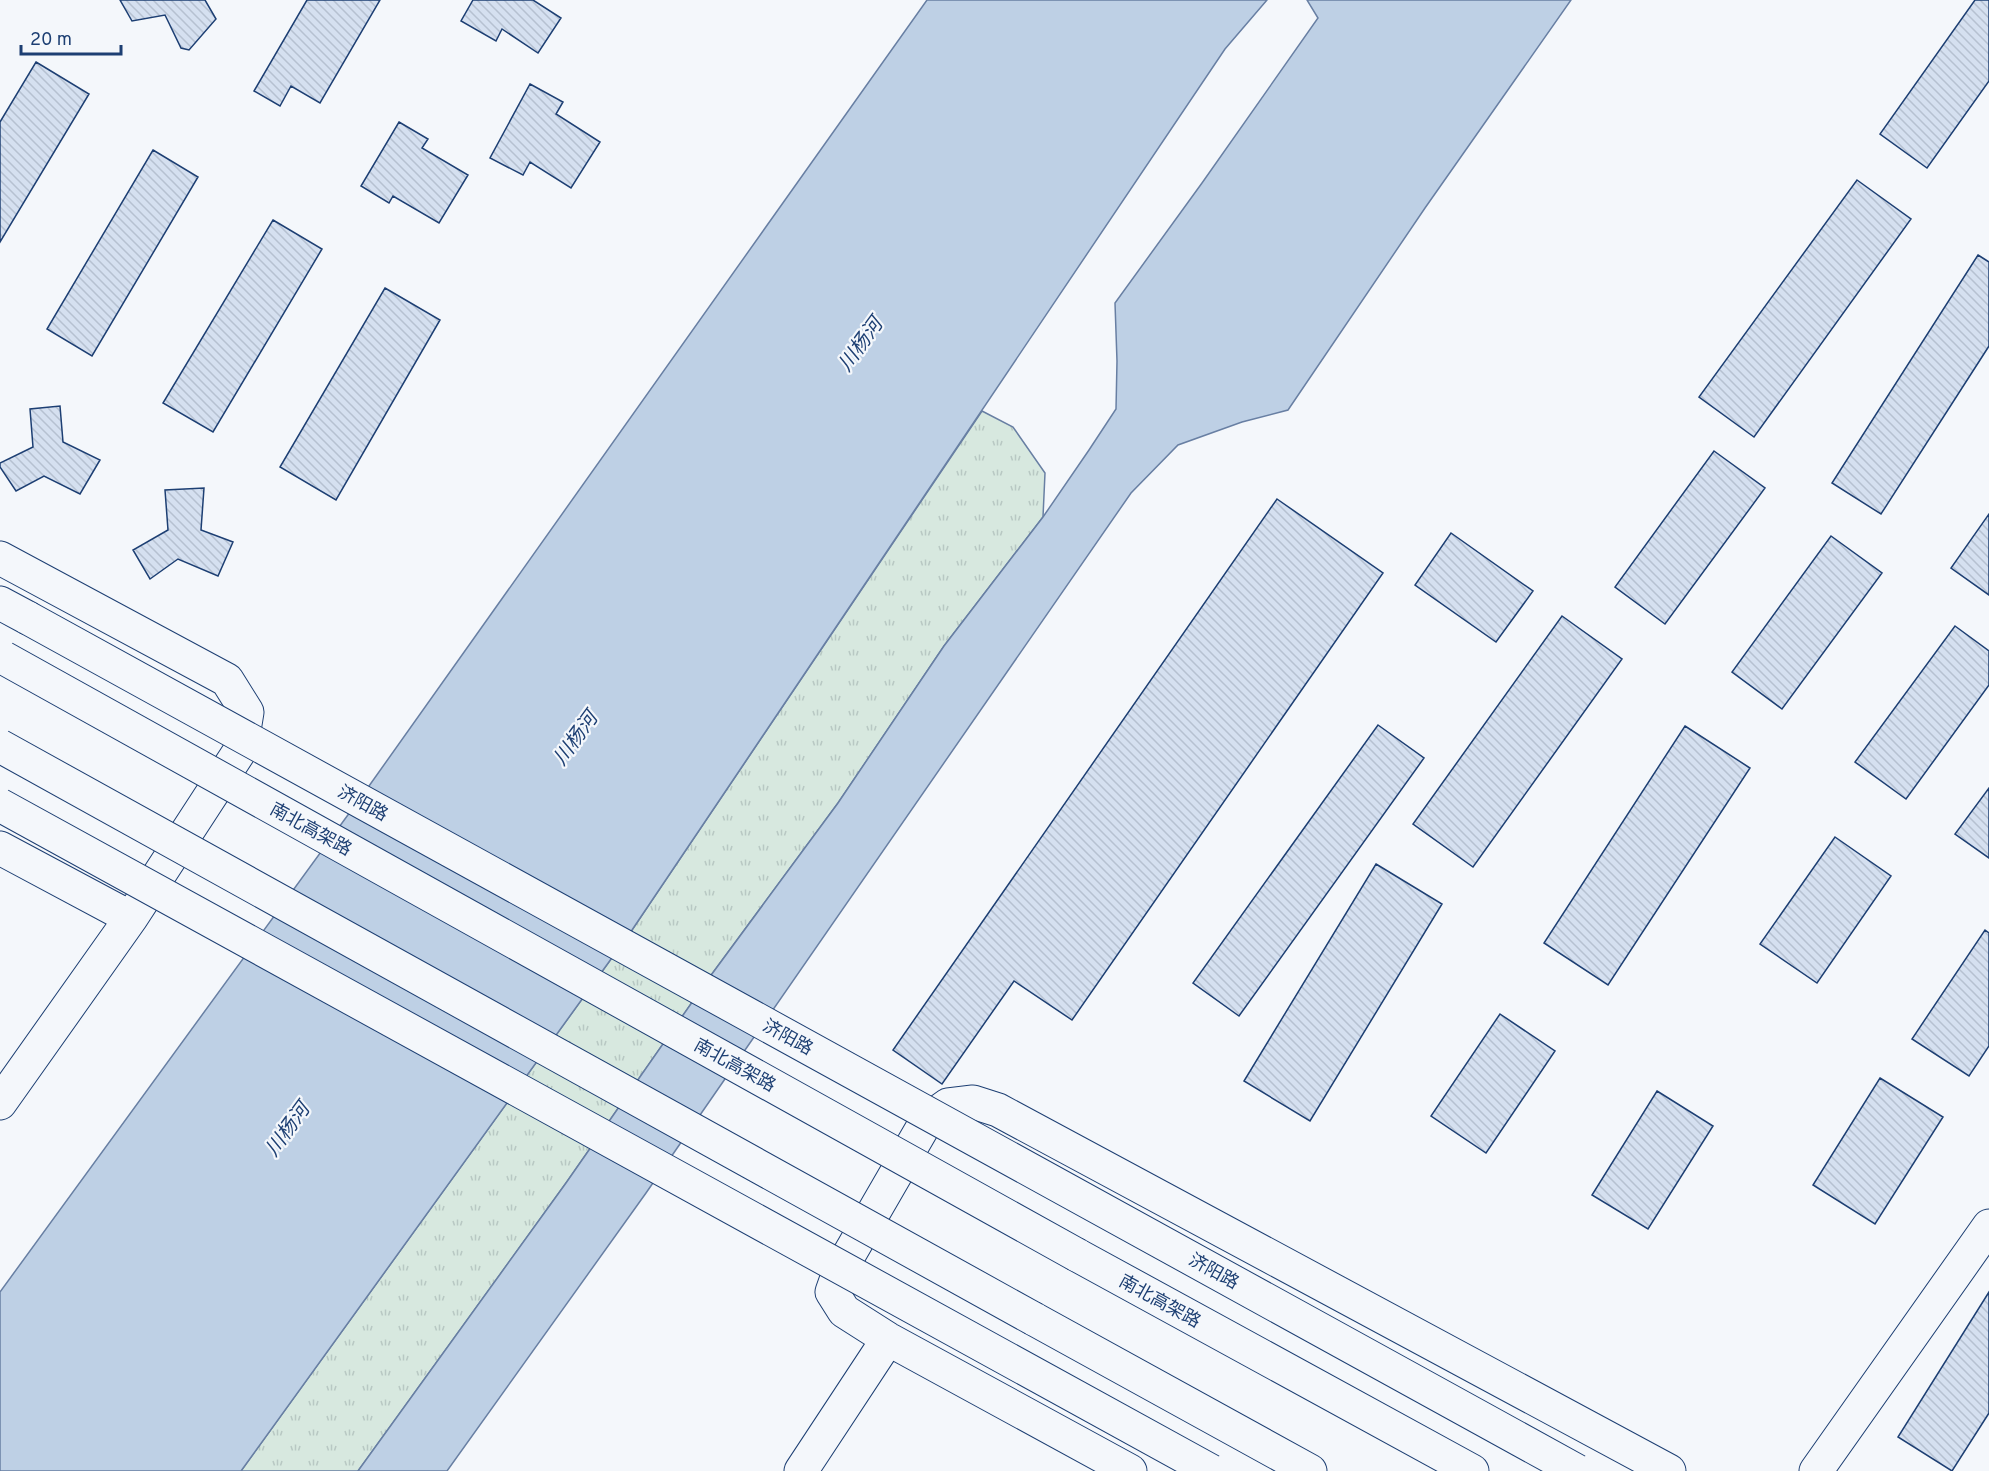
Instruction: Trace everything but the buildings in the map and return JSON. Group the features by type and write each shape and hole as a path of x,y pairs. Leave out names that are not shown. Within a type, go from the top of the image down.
{"main road":[{"path":"0,558 227,680 247,712 241,749 131,918 0,1102"},
{"name":"济阳路","path":"0,603 1577,1471"},
{"name":"南北高架路","path":"0,656 1077,1255 1472,1471"},
{"path":"0,746 1310,1471"},
{"path":"0,805 1212,1471"},
{"path":"0,848 131,918"},
{"path":"1130,1471 888,1339 844,1311 832,1292 838,1272 927,1120 948,1105 973,1102 998,1110 1669,1471"},
{"path":"1816,1471 1989,1226"},
{"path":"801,1471 888,1339"}],"green space":[{"path":"982,411 1013,427 1045,473 1043,517 944,646 838,803 709,978 566,1183 358,1471 241,1471 632,930"}],"water":[{"name":"川杨河","path":"927,0 1267,0 1225,49 632,930 241,1471 0,1471 0,1292 369,786"},
{"path":"1307,0 1571,0 1425,208 1288,410 1242,422 1178,445 1131,493 646,1193 447,1471 358,1471 566,1183 709,978 838,803 944,646 1043,517 1116,409 1115,303 1318,18"}]}
